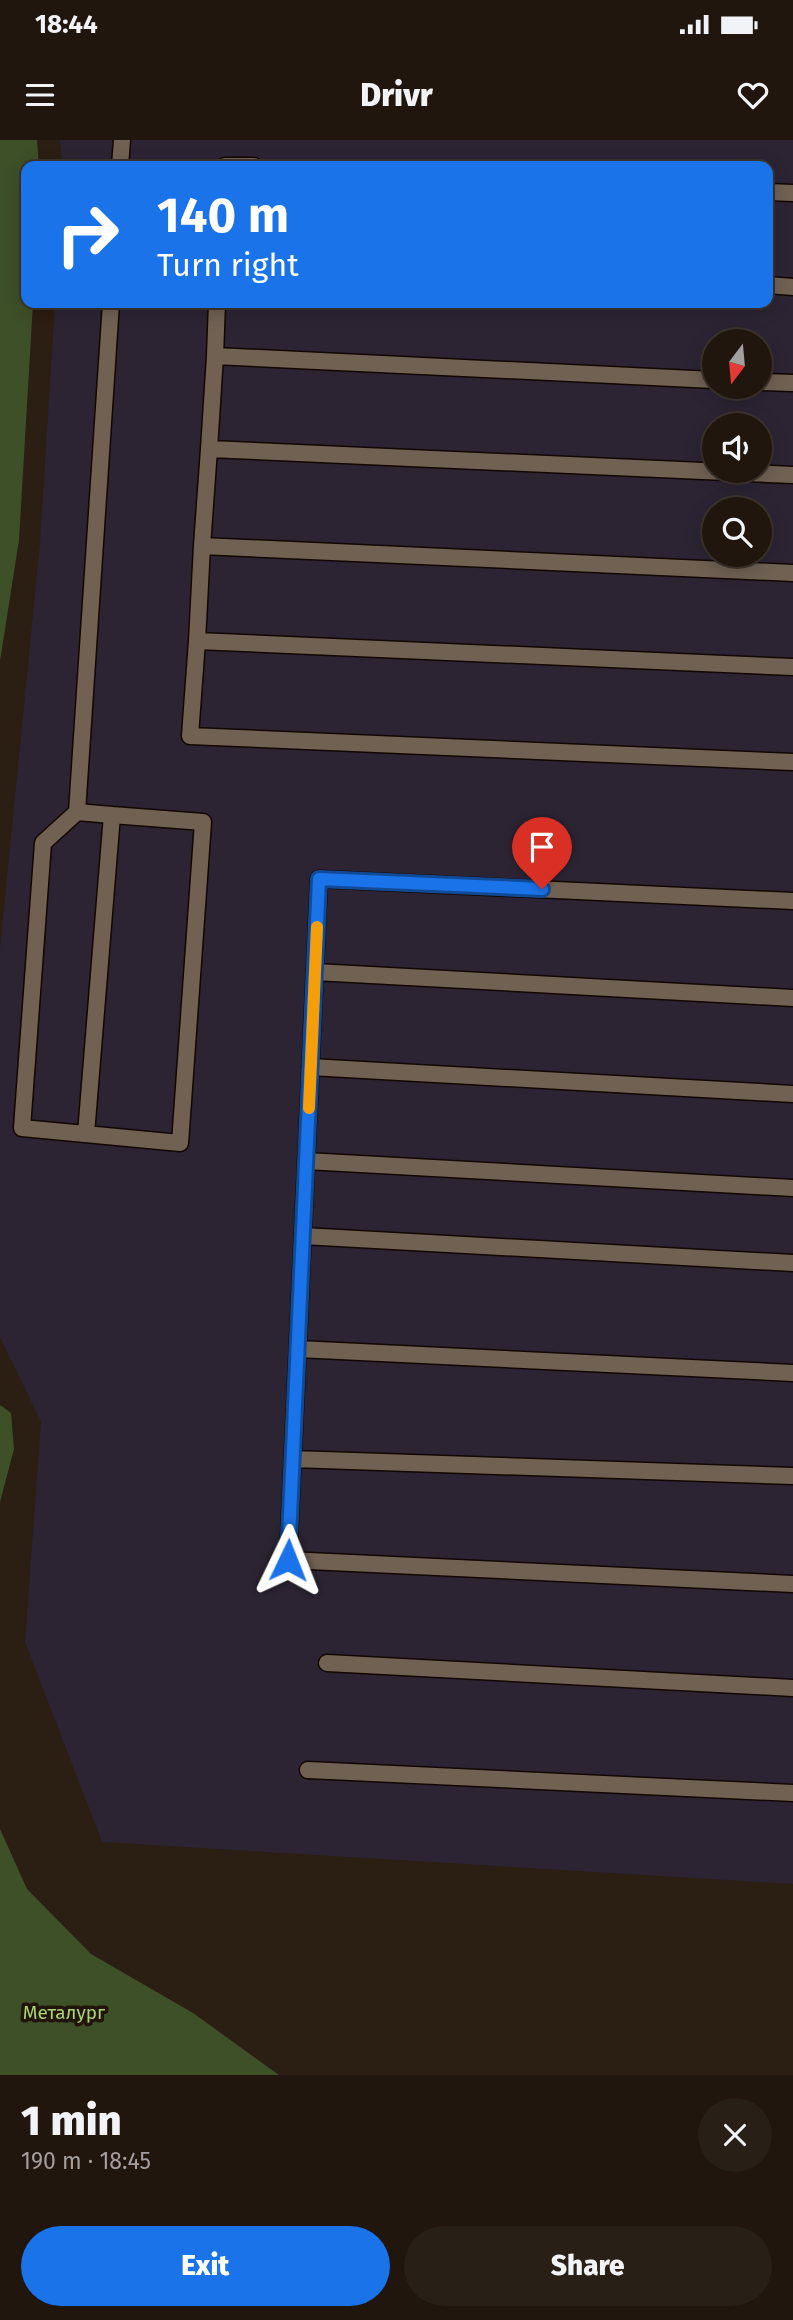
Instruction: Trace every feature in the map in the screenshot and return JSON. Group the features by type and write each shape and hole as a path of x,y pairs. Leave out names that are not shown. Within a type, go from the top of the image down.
{"lane":[{"path":"120,161 122,140"},
{"path":"773,192 793,193"},
{"path":"773,285 793,287"},
{"path":"77,812 203,822 180,1143 22,1128 43,843 77,812 111,308"},
{"path":"217,308 190,736 793,762"},
{"path":"215,356 702,379"},
{"path":"772,382 793,383"},
{"path":"209,449 793,475"},
{"path":"202,546 793,573"},
{"path":"197,642 793,667"},
{"path":"86,1135 112,815"},
{"path":"793,901 319,879 288,1560 793,1584"},
{"path":"315,972 793,998"},
{"path":"310,1067 793,1094"},
{"path":"306,1161 793,1188"},
{"path":"303,1236 793,1264"},
{"path":"298,1349 793,1373"},
{"path":"293,1459 793,1476"},
{"path":"327,1663 793,1688"},
{"path":"308,1770 793,1793"}],"shaded area":[{"path":"60,140 793,140 793,1884 102,1842 25,1642 41,1422 0,1337 0,949 40,543 55,308 773,308 773,161 62,161"}],"green space":[{"path":"0,140 37,140 39,161 21,161 21,308 33,308 19,540 0,661"},
{"path":"0,1405 11,1413 14,1449 0,1502"},
{"name":"Металург","path":"0,1829 27,1889 91,1954 193,2013 279,2075 0,2075"}],"slow traffic":[{"path":"309,1108 317,927"}],"route":[{"path":"288,1560 319,879 542,889"}]}
